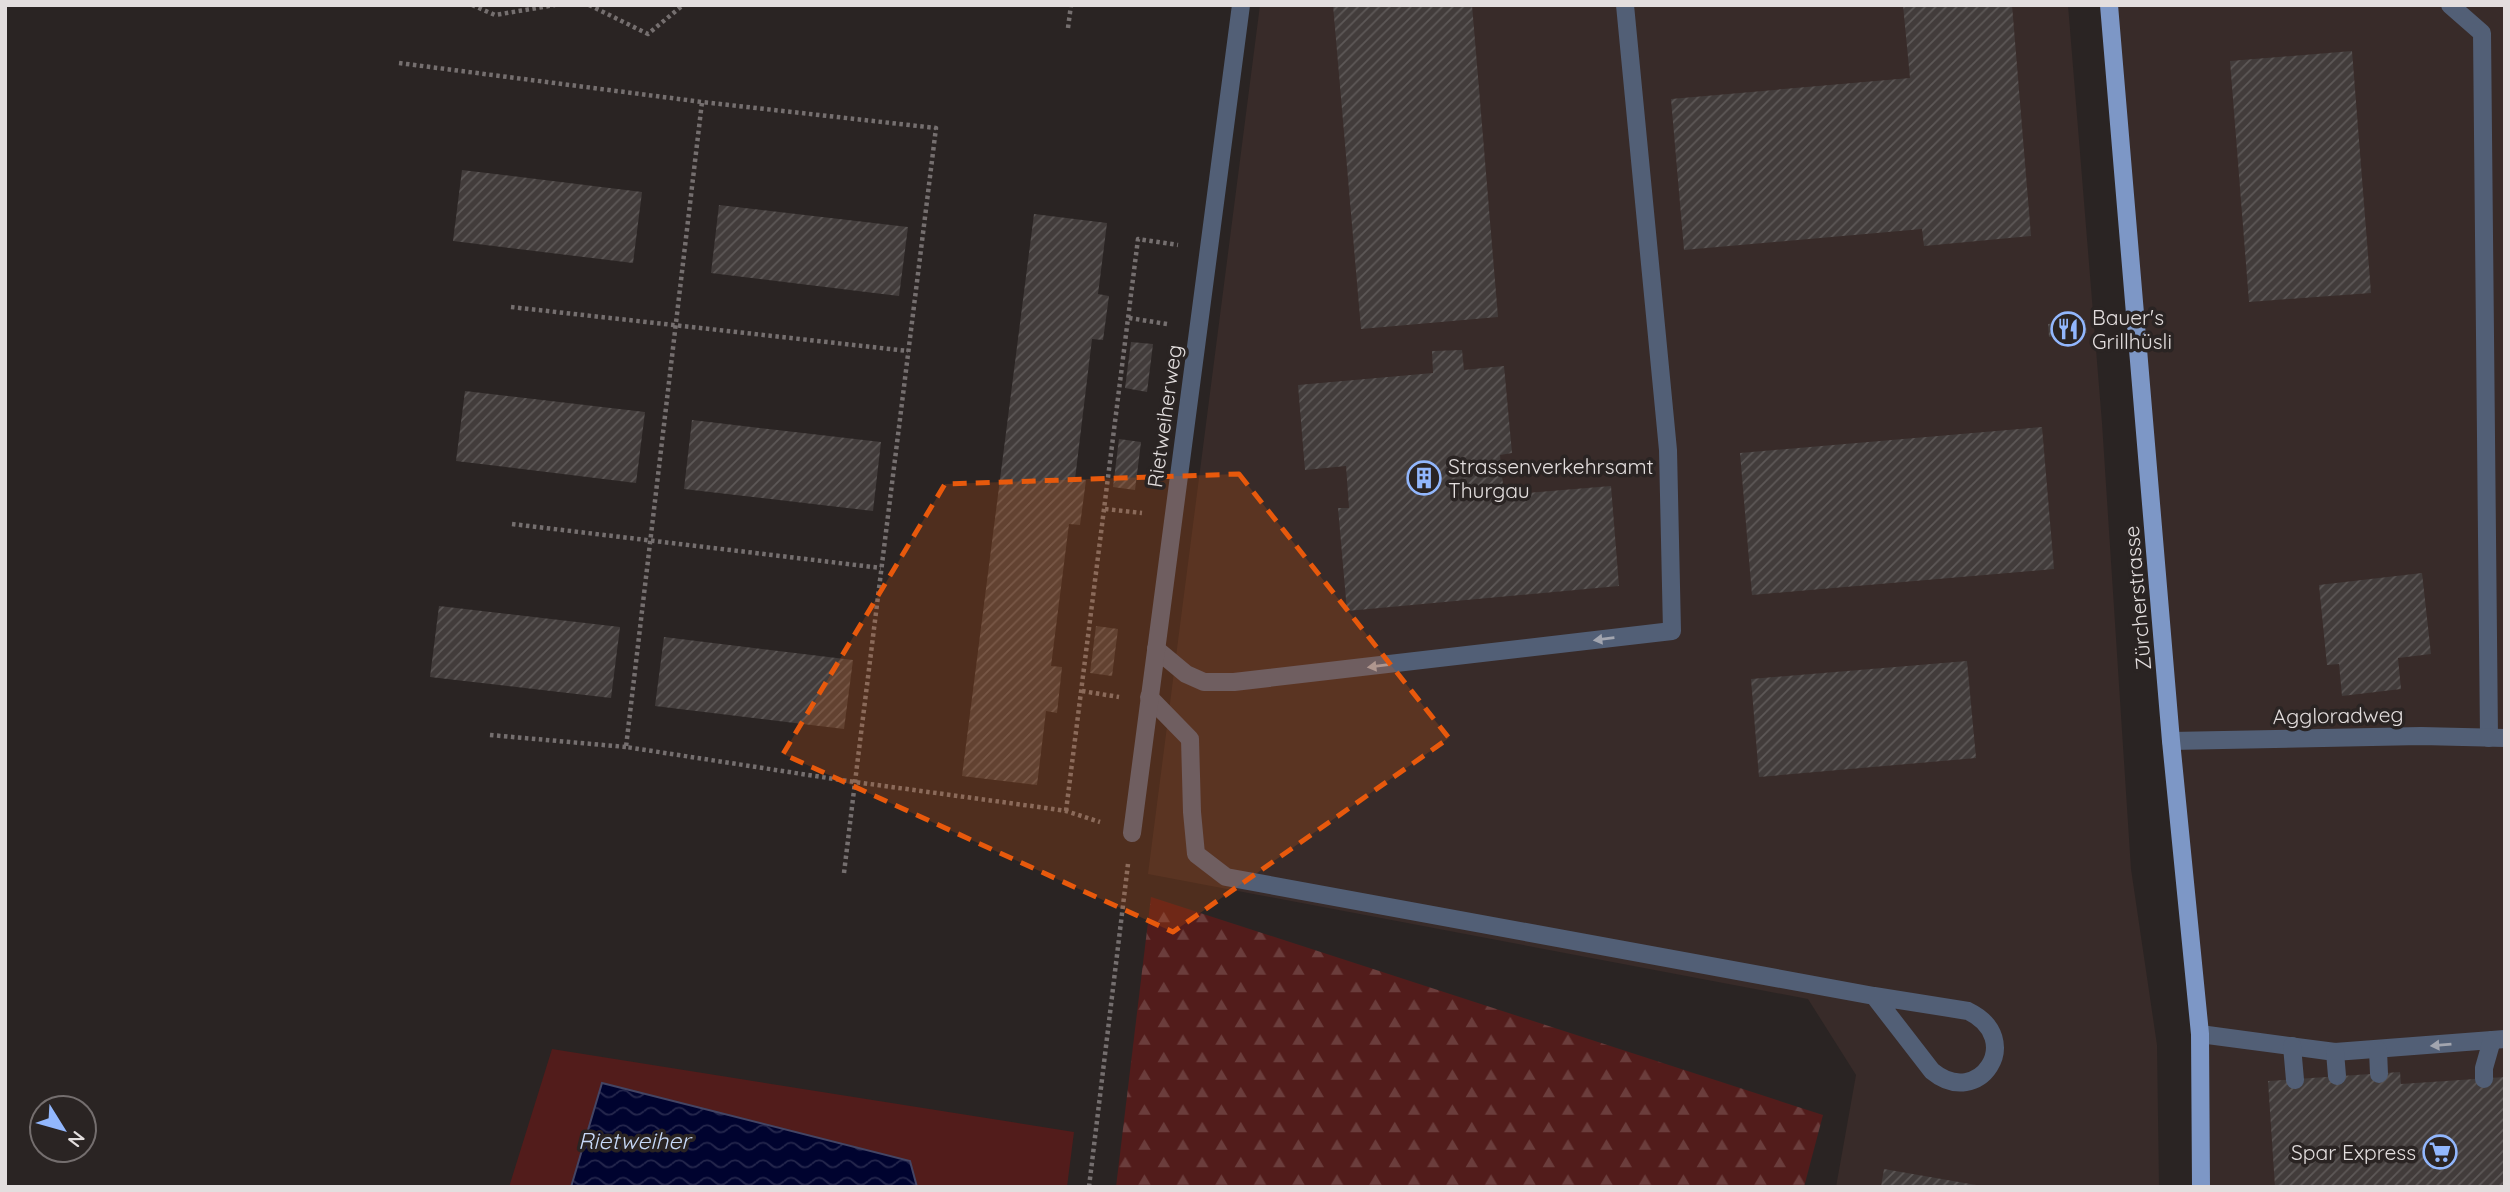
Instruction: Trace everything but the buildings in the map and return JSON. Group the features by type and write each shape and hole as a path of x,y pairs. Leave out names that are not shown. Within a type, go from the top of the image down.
{"main road":[{"name":"Zürcherstrasse","path":"2109,5 2171,741 2200,1034 2201,1187"}],"street":[{"name":"Rietweiherweg","path":"1132,833 1241,5"},
{"path":"1156,649 1186,674 1203,682 1234,682 1672,631 1668,450 1625,5"},
{"path":"2450,5 2482,33 2497,738"},
{"path":"1149,697 1190,739 1196,854 1226,877 1968,1011 1980,1017 1994,1036 1996,1048 1993,1061 1977,1079 1965,1083 1941,1079 1931,1071 1874,996"},
{"name":"Aggloradweg","path":"2171,741 2421,736 2497,738"},
{"path":"2200,1034 2335,1052 2498,1040"},
{"path":"2484,1079 2484,1068 2498,1040"},
{"path":"2292,1046 2295,1080"},
{"path":"2378,1050 2379,1074"},
{"path":"2335,1052 2337,1076"}],"path":[{"path":"472,5 495,15 555,5"},
{"path":"589,5 648,34 683,5"},
{"path":"1068,29 1070,5"},
{"path":"398,63 702,102 936,128 844,873"},
{"path":"626,747 702,102"},
{"path":"1066,811 1138,239 1185,246"},
{"path":"511,307 908,351"},
{"path":"1129,318 1175,324"},
{"path":"1105,509 1150,514"},
{"path":"512,524 881,568"},
{"path":"1082,691 1126,698"},
{"path":"490,735 626,747 1066,811 1132,833 1089,1187"}],"highlighted area":[{"path":"1239,474 1449,738 1173,932 783,754 945,484"}],"shaded area":[{"path":"1260,5 2068,5 2102,423 2131,869 2157,1045 2159,1187 1836,1187 1856,1075 1808,999 1148,874"},
{"path":"2109,5 2505,5 2505,1187 2201,1187 2200,1034"}],"green space":[{"path":"1151,897 1823,1115 1804,1187 1116,1187"},
{"name":"Rietweiher","path":"552,1049 1074,1132 1067,1187 917,1187 910,1161 602,1083 571,1187 509,1187"}],"water":[{"name":"Rietweiher","path":"602,1083 910,1161 917,1187 571,1187"}],"place":[{"name":"Bauer's Grillhüsli","path":"2068,329"},
{"name":"Strassenverkehrsamt Thurgau","path":"1424,478"},
{"name":"Spar Express","path":"2440,1152"}]}
